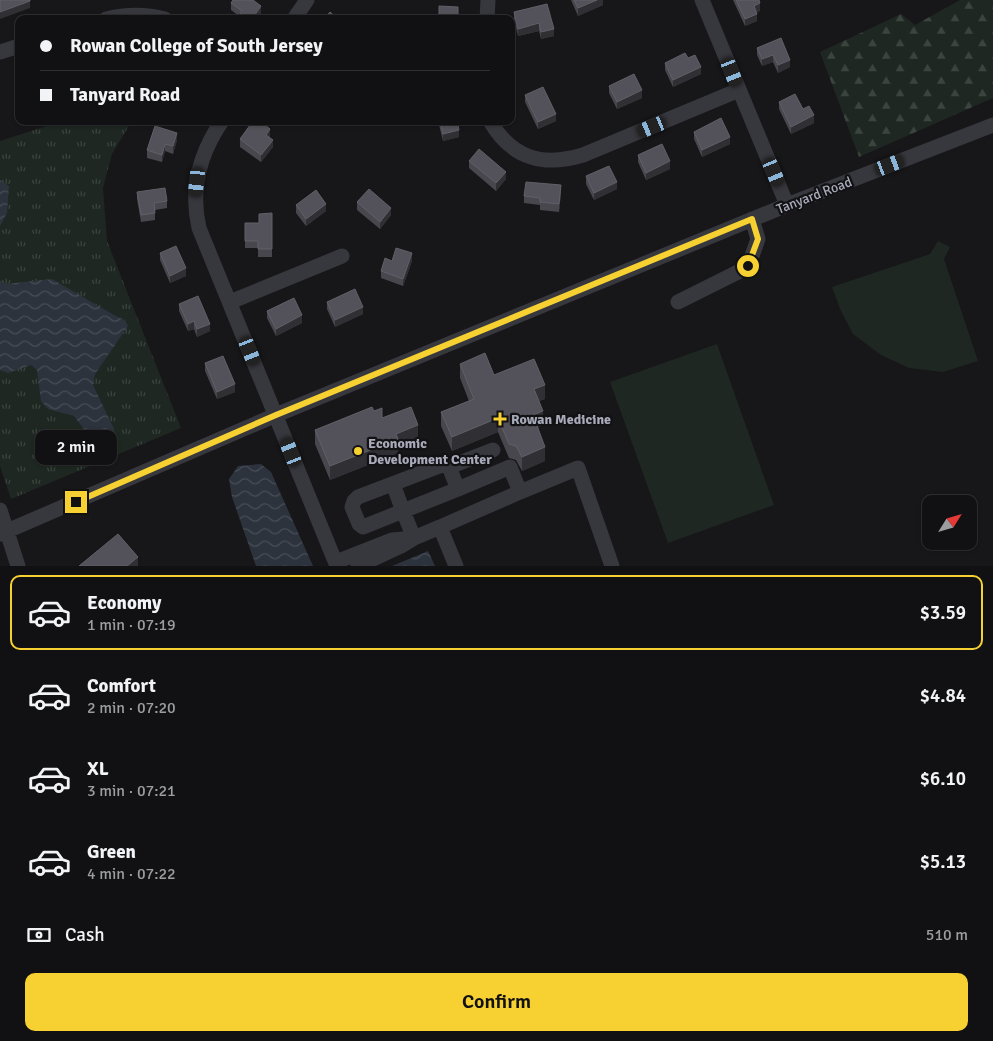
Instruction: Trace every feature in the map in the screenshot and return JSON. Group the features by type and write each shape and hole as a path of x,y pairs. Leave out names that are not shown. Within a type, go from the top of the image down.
{"street":[{"path":"297,15 307,0"},
{"path":"487,15 488,0"},
{"path":"702,0 787,205"},
{"path":"0,52 15,47"},
{"path":"493,125 504,141 523,154 542,160 559,161 583,155 739,90"},
{"path":"220,125 201,161 197,187 197,219 203,238 337,564 392,540 414,538"},
{"name":"Tanyard Road","path":"3,533 276,415 752,219 993,125"},
{"path":"678,302 748,266 758,239 752,219"},
{"path":"230,302 342,256"},
{"path":"502,457 458,489 363,527 359,524 352,507 358,497 442,465 449,467 502,457"},
{"path":"502,457 520,492"},
{"path":"449,467 458,489"},
{"path":"358,566 414,538 578,468 612,566"},
{"path":"393,484 414,538"},
{"path":"0,510 3,533 18,566"},
{"path":"440,527 456,566"}],"green space":[{"path":"960,0 993,0 993,98 859,157 820,52 901,14 915,25"},
{"path":"50,125 130,125 112,154 103,188 107,241 181,428 11,499 0,466 0,141"},
{"path":"938,241 950,247 944,259 978,361 943,372 909,368 881,355 853,334 840,309 832,287 930,254"},
{"path":"717,344 774,505 668,543 610,382"}],"water":[{"path":"0,180 9,186 7,213 0,226"},
{"path":"52,279 125,320 128,326 95,374 93,385 114,429 116,440 107,450 95,444 74,416 48,409 41,401 37,370 31,365 8,373 0,370 0,281 6,284"},
{"path":"261,464 271,472 313,566 256,566 232,497 229,479 238,466"},
{"path":"428,551 435,566 392,566"}],"building":[{"path":"0,0 30,0 30,1 0,12"},
{"path":"233,0 253,0 261,6 255,15 240,15 242,11 231,3"},
{"path":"574,0 597,0 578,8"},
{"path":"736,0 759,0 760,3 754,6 757,14 745,19"},
{"path":"547,4 554,29 541,32 539,23 518,29 514,12"},
{"path":"439,6 458,7 458,15 439,15"},
{"path":"781,38 790,60 778,65 773,55 762,59 757,48"},
{"path":"685,53 688,58 695,55 701,67 673,80 665,63"},
{"path":"634,74 642,90 617,102 609,86"},
{"path":"543,87 556,114 538,122 525,95"},
{"path":"795,94 803,109 809,106 814,115 791,127 779,102"},
{"path":"721,118 730,137 702,150 694,132"},
{"path":"250,125 265,125 270,129 266,135 273,140 261,155 240,139"},
{"path":"441,125 458,125 459,130 443,134"},
{"path":"155,126 177,133 173,146 165,144 162,155 147,150"},
{"path":"662,144 670,161 646,173 638,155"},
{"path":"479,149 506,172 496,183 469,161"},
{"path":"609,166 617,182 594,193 586,176"},
{"path":"526,182 561,185 559,204 540,202 540,198 524,196"},
{"path":"165,188 167,201 154,203 155,213 141,215 137,192"},
{"path":"369,189 391,208 380,222 357,202"},
{"path":"316,190 326,204 306,219 296,205"},
{"path":"272,213 272,249 258,249 258,241 245,241 245,223 259,223 259,214"},
{"path":"176,246 186,268 170,276 160,253"},
{"path":"396,248 412,253 403,279 381,271 385,258 392,261"},
{"path":"355,289 363,307 335,320 327,302"},
{"path":"198,296 210,324 197,329 194,321 188,324 179,304"},
{"path":"294,298 302,315 276,329 267,311"},
{"name":"Rowan Medicine","path":"485,353 494,375 534,359 545,385 534,389 543,411 533,415 545,447 522,457 516,446 509,444 498,418 452,437 441,412 474,399 460,364"},
{"path":"223,356 235,384 217,392 205,363"},
{"path":"372,407 374,411 382,408 382,418 411,407 418,425 396,434 398,439 330,466 315,430"},
{"path":"118,534 138,557 127,566 79,566"}],"place":[{"name":"Rowan Medicine","path":"500,419"},
{"name":"Economic Development Center","path":"358,451"}],"route":[{"path":"76,502 276,415 752,219 758,239 748,266"}]}
